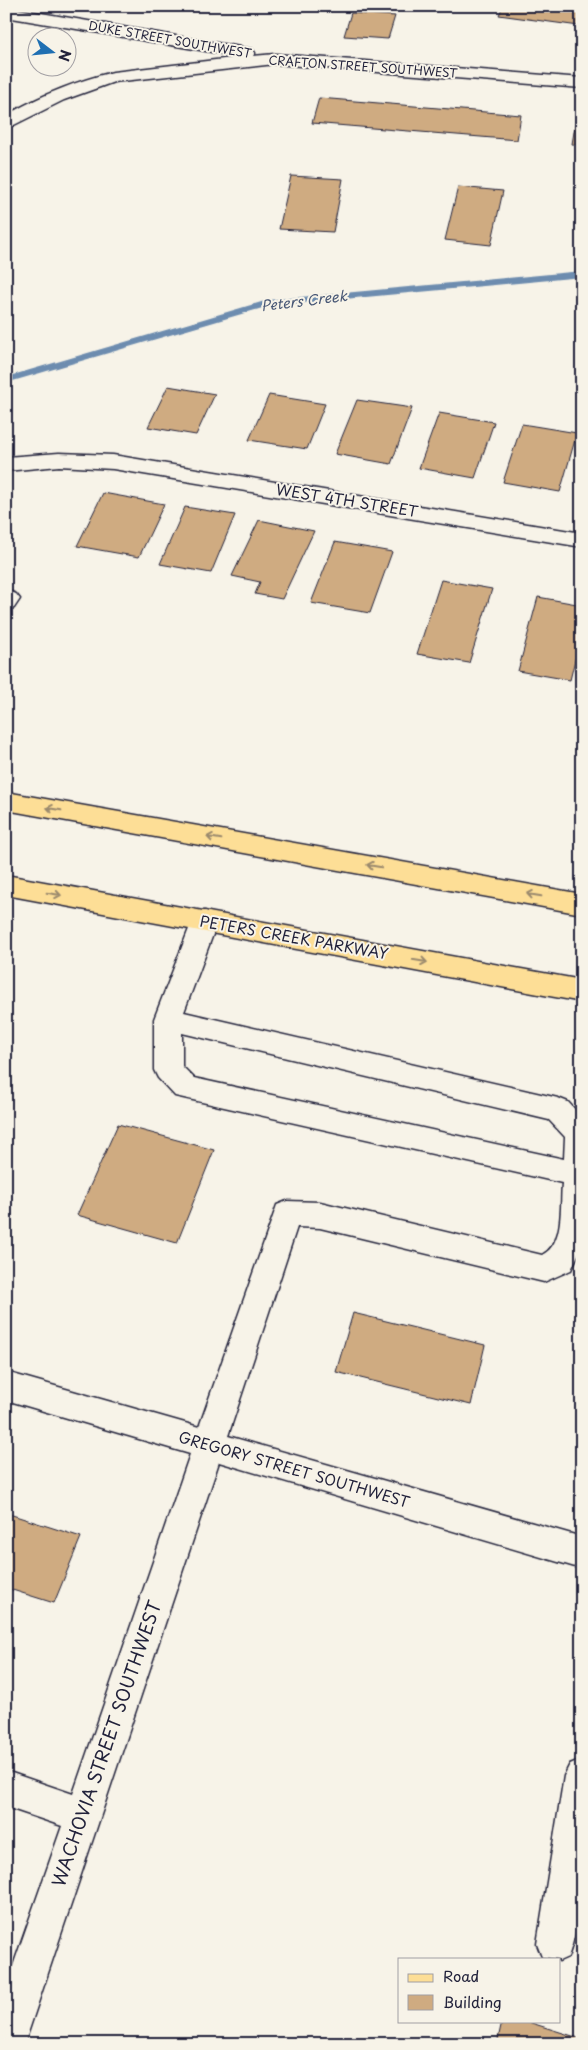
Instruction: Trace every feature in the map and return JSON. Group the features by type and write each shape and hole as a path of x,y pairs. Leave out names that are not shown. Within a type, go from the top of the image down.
{"main road":[{"path":"6,801 582,904"},
{"name":"PETERS CREEK PARKWAY","path":"6,885 582,991"}],"street":[{"name":"DUKE STREET SOUTHWEST","path":"6,12 194,43 275,59"},
{"name":"CRAFTON STREET SOUTHWEST","path":"6,124 52,97 87,83 113,77 275,59 582,83"},
{"name":"WEST 4TH STREET","path":"6,464 39,459 77,458 113,462 582,540"},
{"path":"6,598 8,599 6,602"},
{"path":"168,1019 558,1110 580,1134 577,1174 185,1088 168,1070 168,1019 205,922"},
{"name":"WACHOVIA STREET SOUTHWEST","path":"6,2042 287,1214 320,1216 544,1269 560,1261 573,1233 577,1174"},
{"name":"GREGORY STREET SOUTHWEST","path":"6,1386 208,1446 582,1552"},
{"path":"554,1944 582,1776"},
{"path":"6,1789 83,1815"}],"building":[{"path":"503,6 582,6 582,17 579,26 499,15"},
{"path":"351,13 395,16 388,39 344,36"},
{"path":"319,98 521,115 517,140 312,123"},
{"path":"576,120 582,120 582,145 572,144"},
{"path":"291,176 343,179 333,232 279,229"},
{"path":"458,187 503,191 491,245 445,240"},
{"path":"168,386 215,394 196,435 148,427"},
{"path":"269,395 325,404 307,449 249,440"},
{"path":"357,400 412,408 391,464 335,454"},
{"path":"439,413 494,422 475,478 419,468"},
{"path":"522,424 577,433 560,492 503,482"},
{"path":"103,493 164,504 139,557 77,546"},
{"path":"185,507 235,515 211,573 160,564"},
{"path":"259,520 314,531 282,599 255,594 260,582 232,576"},
{"path":"335,542 392,552 370,613 311,603"},
{"path":"441,580 492,589 469,663 417,654"},
{"path":"538,597 582,605 582,631 570,680 518,671"},
{"path":"118,1124 214,1150 177,1243 77,1215"},
{"path":"353,1313 485,1345 471,1405 336,1372"},
{"path":"6,1513 81,1537 54,1603 6,1588"},
{"path":"502,2022 528,2022 582,2039 582,2044 497,2044"}],"waterway":[{"name":"Peters Creek","path":"6,380 268,303 582,274"}]}
